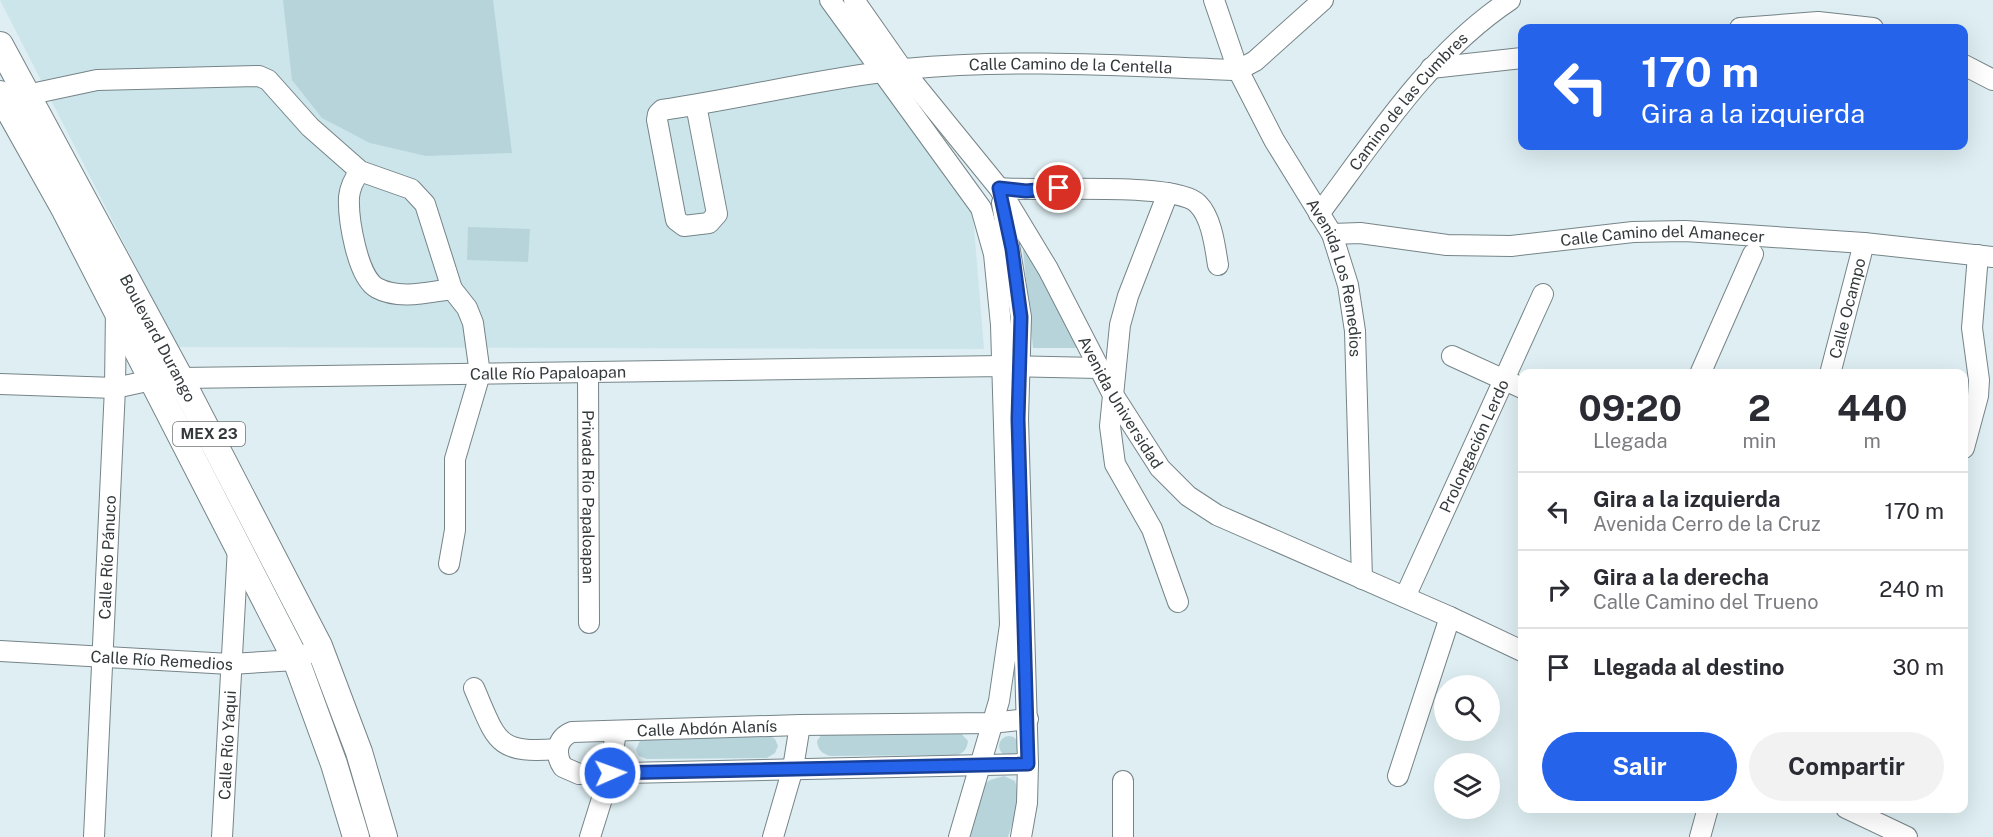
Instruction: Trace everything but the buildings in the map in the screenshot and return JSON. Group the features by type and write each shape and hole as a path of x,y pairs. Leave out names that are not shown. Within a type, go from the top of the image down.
{"main road":[{"name":"Boulevard Durango","path":"0,45 9,103 296,660 334,764 354,834"},
{"name":"Boulevard Durango","path":"9,103 126,278 319,646 359,752 384,837"}],"street":[{"name":"Avenida Universidad","path":"830,0 999,188 1048,269 1112,393 1160,468 1188,496 1217,515 1518,649"},
{"name":"Avenida Universidad","path":"854,0 894,71 981,208 994,254 1011,366"},
{"name":"Avenida Los Remedios","path":"1214,0 1238,70 1274,140 1332,234 1348,285 1355,331 1362,579"},
{"path":"1238,70 1255,61 1323,0"},
{"name":"Camino de las Cumbres","path":"1319,214 1431,68 1471,28 1510,0"},
{"path":"1792,24 1818,22 1837,24"},
{"path":"1431,68 1518,58"},
{"name":"Calle Camino de la Centella","path":"696,105 717,214 709,223 684,226 676,220 658,114 662,111 828,80 894,71 1038,63 1238,70"},
{"path":"1968,67 1993,80"},
{"path":"9,103 97,80 259,76 268,80 310,127 360,171 411,189 425,204 452,289 467,308 473,323 480,374 455,459 455,530 449,564"},
{"path":"360,171 352,183 350,209 357,250 367,278 377,288 399,293 452,289"},
{"path":"959,837 999,701 1011,625 1011,366 1021,317 1012,249 999,188 1026,191 1041,188 1168,193 1189,197 1199,205 1212,233 1218,265"},
{"path":"1168,193 1128,296 1120,325 1110,426 1115,464 1152,529 1178,602"},
{"name":"Calle Camino del Amanecer","path":"1332,234 1360,233 1447,246 1511,246 1633,232 1684,231 1864,243 1985,256"},
{"name":"Calle Ocampo","path":"1831,369 1864,243"},
{"path":"1702,369 1753,254"},
{"path":"1968,432 1979,388 1972,328 1985,256"},
{"name":"Calle Río Pánuco","path":"94,837 115,388 116,310 126,278"},
{"name":"Prolongación Lerdo","path":"1405,597 1543,294"},
{"path":"1452,356 1518,386"},
{"path":"1011,366 1018,419 1028,719 1027,802 1021,837"},
{"name":"Calle Río Papaloapan","path":"0,384 115,388 152,380 180,378 1011,366 1098,368"},
{"name":"Privada Río Papaloapan","path":"588,373 589,623"},
{"name":"Calle Río Yaqui","path":"222,837 237,547"},
{"path":"1398,776 1450,617"},
{"name":"Calle Río Remedios","path":"0,651 103,655 230,664 296,660 319,646"},
{"path":"474,688 490,723 505,743 519,751 557,749 559,762 567,771 579,774 1028,764"},
{"name":"Calle Abdón Alanís","path":"557,749 564,736 572,732 801,725 991,723 1028,719"},
{"path":"773,837 794,768 801,725"},
{"path":"590,837 610,773 616,730"},
{"path":"1123,781 1123,837"},
{"path":"1700,837 1707,813"},
{"path":"1857,813 1907,837"}],"shaded area":[{"path":"0,0 819,0 972,204 984,349 177,347"},
{"path":"283,0 493,0 512,153 426,156 370,143 322,118 292,80"},
{"path":"468,227 530,229 528,262 467,260"},
{"path":"1026,249 1081,348 1033,348 1023,250"},
{"path":"959,731 968,741 965,750 957,755 831,756 821,751 817,741 822,734"},
{"path":"766,733 775,739 778,746 775,753 767,758 647,759 639,756 636,750 641,738"},
{"path":"1005,736 1013,736 1019,742 1019,750 1013,756 1005,756 999,750 999,742"},
{"path":"1004,776 1015,781 1017,788 1016,809 1008,837 967,837 982,786 990,780"}],"route":[{"path":"610,773 1028,764 1018,419 1021,317 1012,249 999,188 1026,191 1059,188"}]}
